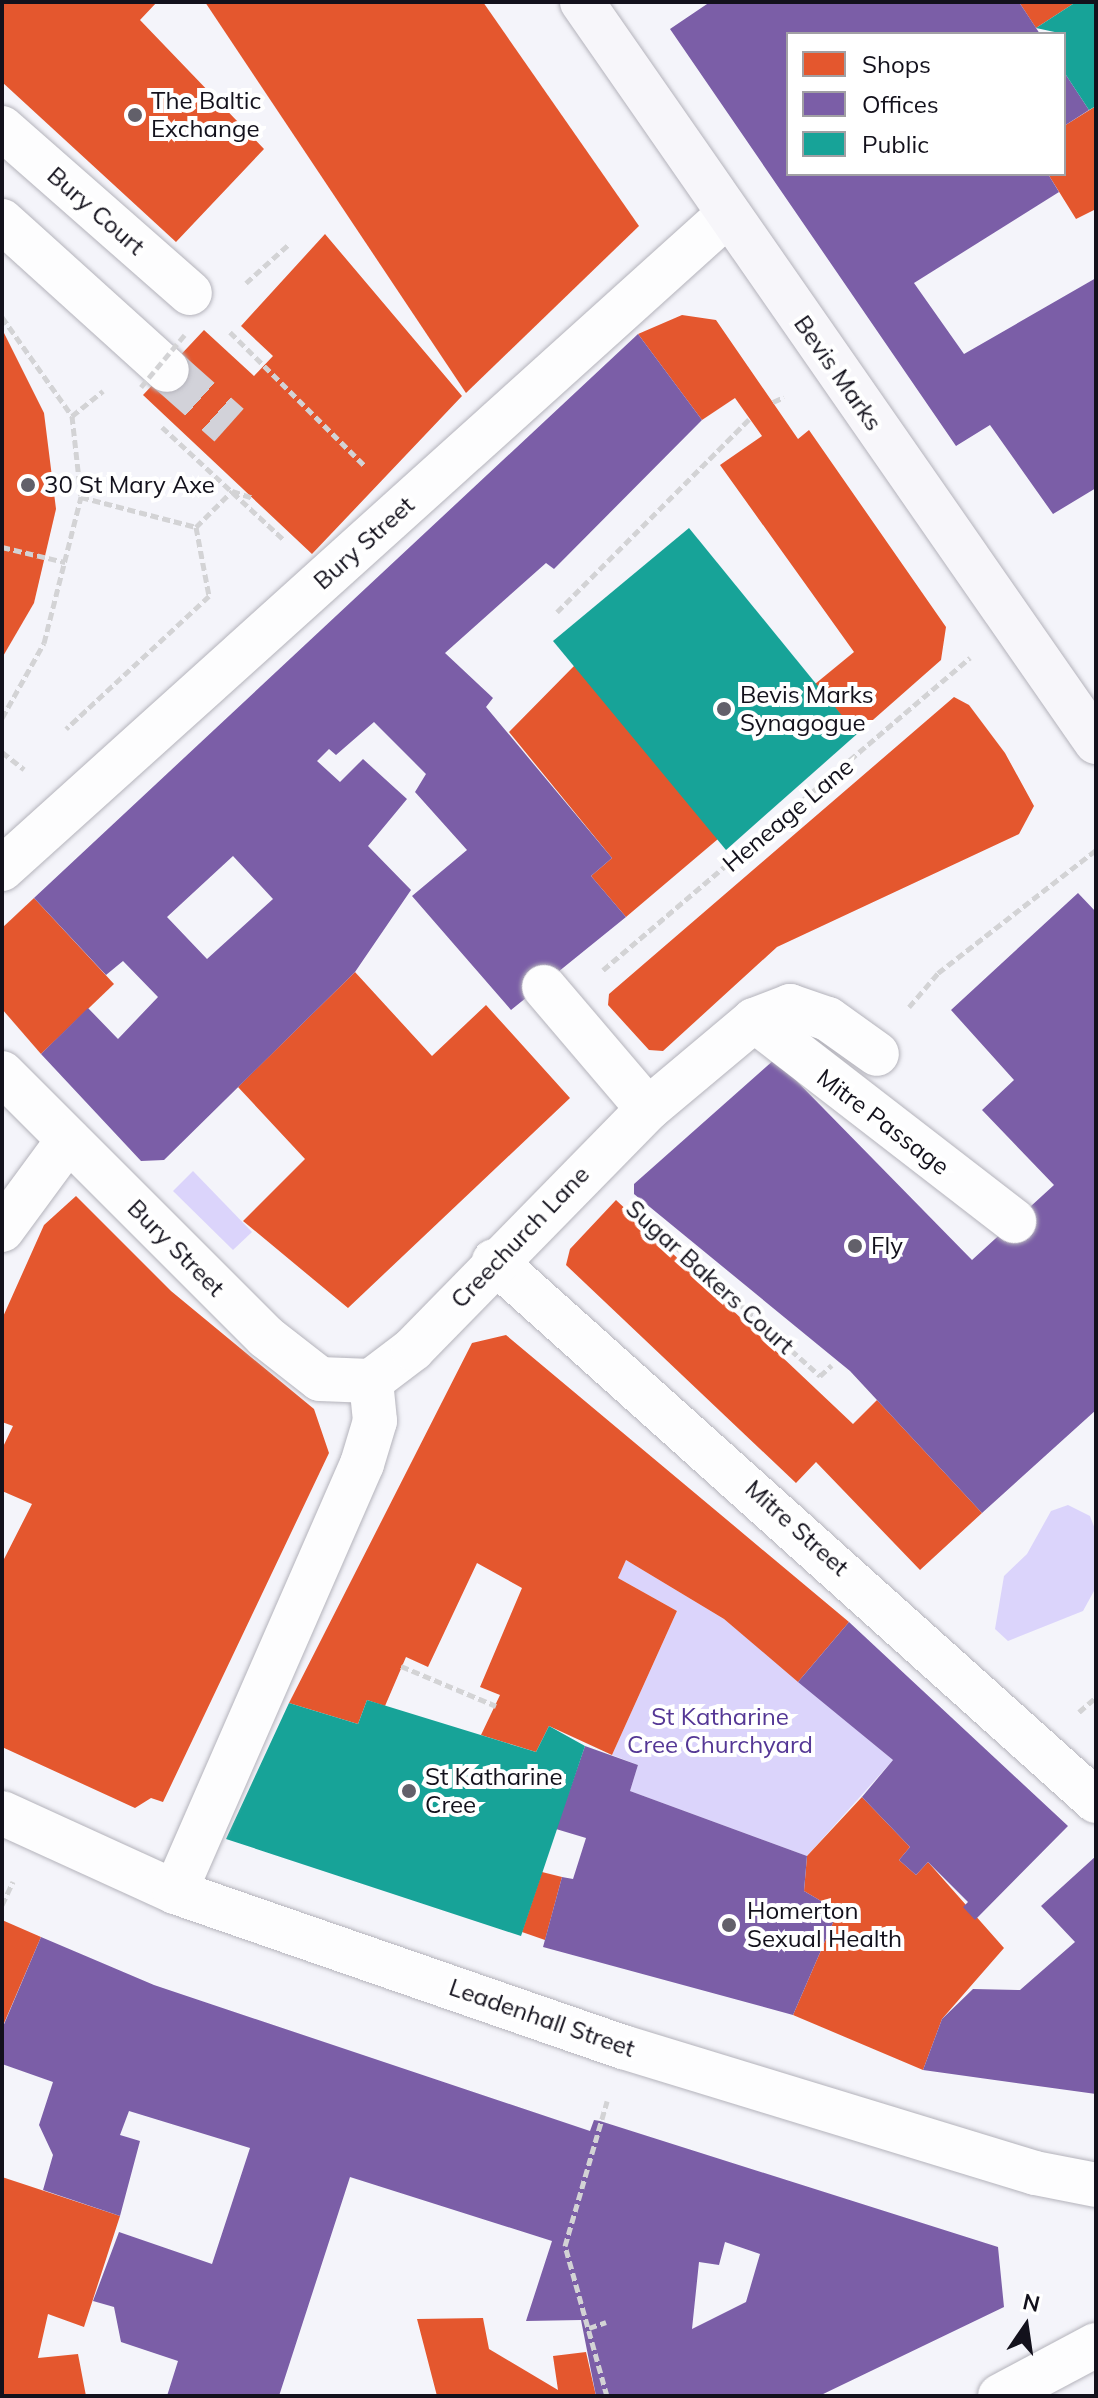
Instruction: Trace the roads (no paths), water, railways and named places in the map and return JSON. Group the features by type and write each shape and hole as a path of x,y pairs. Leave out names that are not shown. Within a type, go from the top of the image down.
{"main road":[{"name":"Bevis Marks","path":"588,4 725,217 1096,742"}],"street":[{"name":"Bury Court","path":"2,128 189,312"},
{"name":"Bury Street","path":"2,869 725,217"},
{"path":"2,221 154,378"},
{"path":"551,996 648,1109"},
{"name":"Creechurch Lane","path":"371,1381 413,1349 494,1261 648,1109 754,1020 790,1006 828,1019 877,1054"},
{"name":"Mitre Passage","path":"754,1020 1014,1221"},
{"name":"Bury Street","path":"2,1073 266,1337 320,1379 371,1381"},
{"path":"2,1230 68,1140"},
{"name":"Mitre Street","path":"494,1261 1096,1801"},
{"path":"175,1892 362,1464 375,1421 371,1381"},
{"name":"Leadenhall Street","path":"2,1813 175,1892 623,2047 1035,2173 1096,2185"},
{"path":"1000,2396 1096,2345"}],"tunnel":[{"path":"167,370 229,425"}],"place":[{"name":"The Baltic Exchange","path":"135,115"},
{"name":"30 St Mary Axe","path":"28,485"},
{"name":"Bevis Marks Synagogue","path":"724,709"},
{"name":"Fly","path":"855,1246"},
{"name":"St Katharine Cree","path":"409,1791"},
{"name":"Homerton Sexual Health","path":"729,1925"}],"park label":[{"name":"St Katharine Cree Churchyard","path":"720,1731"}]}
